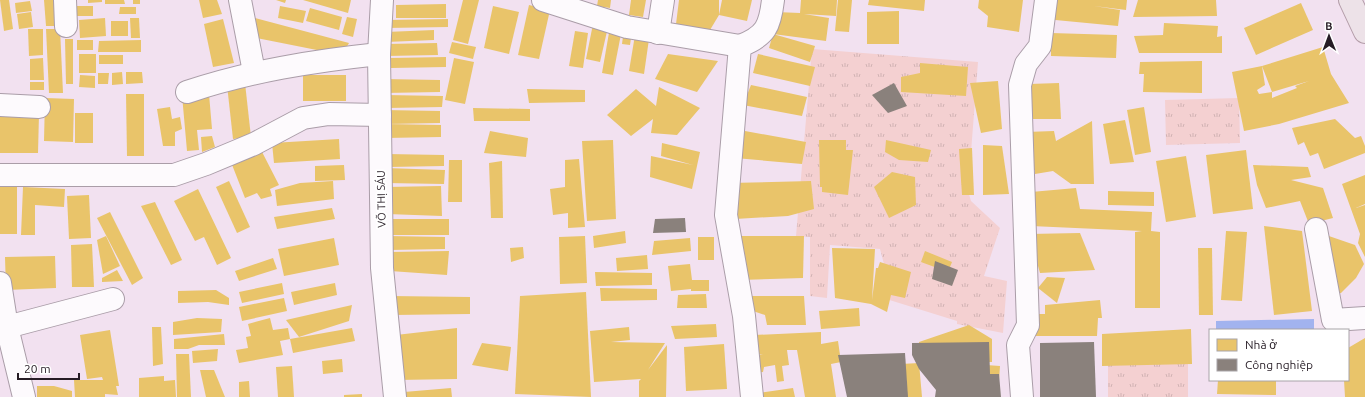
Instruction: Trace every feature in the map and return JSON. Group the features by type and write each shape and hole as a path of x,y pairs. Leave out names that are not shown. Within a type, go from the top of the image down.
{"main road":[{"path":"1350,0 1365,32"}],"street":[{"path":"65,0 66,26"},
{"path":"240,0 254,72"},
{"name":"VÕ THỊ SÁU","path":"382,0 379,54 382,268 394,397"},
{"path":"542,0 627,27 740,46 754,40 764,32 770,21 774,0"},
{"path":"658,33 663,0"},
{"path":"1022,397 1018,345 1028,325 1020,84 1026,64 1040,46 1046,0"},
{"path":"740,46 726,214 744,316 752,397"},
{"path":"187,92 254,72 316,60 379,54"},
{"path":"0,105 39,107"},
{"path":"0,175 174,174 206,164 254,144 303,118 329,114 380,115"},
{"path":"1316,229 1333,320 1365,318"},
{"path":"0,283 6,327 24,397"},
{"path":"6,327 113,299"}],"green space":[{"path":"812,49 978,62 968,191 971,201 1000,228 984,276 1007,281 1003,333 957,324 957,321 883,298 884,264 880,249 830,245 827,298 810,296 810,237 796,236"},
{"path":"1239,98 1240,143 1166,145 1165,100"},
{"path":"1108,356 1188,356 1188,397 1108,397"}],"water":[{"path":"1314,319 1314,329 1216,329 1216,321"}],"building: Nhà ở":[{"path":"0,0 9,0 13,29 4,31"},
{"path":"44,0 56,0 57,26 46,26"},
{"path":"88,0 102,0 102,2 88,3"},
{"path":"105,0 124,0 125,4 105,4"},
{"path":"133,0 140,0 140,4 133,4"},
{"path":"199,0 217,0 222,14 203,18"},
{"path":"276,0 286,0 285,3"},
{"path":"303,0 351,0 348,13"},
{"path":"463,0 479,0 468,44 453,40"},
{"path":"598,0 611,0 610,8 597,6"},
{"path":"631,0 646,0 643,17 629,15"},
{"path":"679,0 719,0 719,15 710,30 676,24"},
{"path":"722,0 752,0 747,21 719,15"},
{"path":"801,0 837,0 836,16 804,14 829,18 826,41 773,34 776,12 800,13"},
{"path":"838,0 852,0 849,32 835,31"},
{"path":"869,0 925,0 924,11 868,5"},
{"path":"979,0 1023,0 1019,32 987,27 988,16 978,8"},
{"path":"1047,0 1127,0 1126,10 1094,6 1120,10 1118,26 1045,19"},
{"path":"1138,0 1216,0 1217,16 1133,17"},
{"path":"30,1 32,11 16,13 15,3"},
{"path":"1301,3 1313,30 1256,55 1244,28"},
{"path":"446,4 446,18 396,18 396,5"},
{"path":"529,5 550,10 539,59 518,55"},
{"path":"76,6 93,6 93,16 76,16"},
{"path":"280,6 306,11 303,23 278,18"},
{"path":"493,6 519,12 509,54 484,48"},
{"path":"120,7 136,7 136,14 119,14"},
{"path":"310,8 342,17 339,30 306,21"},
{"path":"899,11 899,44 867,44 867,12"},
{"path":"31,12 33,27 19,29 17,14"},
{"path":"347,17 357,19 353,37 342,34"},
{"path":"105,18 106,36 80,38 79,20"},
{"path":"130,18 139,18 140,38 131,38"},
{"path":"255,18 349,43 342,55 251,37"},
{"path":"223,19 234,63 213,67 204,24"},
{"path":"448,19 448,27 386,28 386,20"},
{"path":"111,21 128,21 128,36 111,36"},
{"path":"1164,23 1218,26 1217,37 1222,36 1222,53 1139,53 1134,36 1163,35"},
{"path":"593,24 608,27 600,62 586,59"},
{"path":"610,27 622,29 613,75 602,73"},
{"path":"28,29 43,29 43,55 29,56"},
{"path":"46,29 60,29 63,93 49,93"},
{"path":"624,29 632,31 630,45 622,44"},
{"path":"636,29 650,32 644,74 629,71"},
{"path":"434,30 434,40 386,42 386,32"},
{"path":"575,31 588,33 583,68 569,66"},
{"path":"1051,33 1117,35 1116,58 1051,56"},
{"path":"773,34 815,46 810,62 769,48"},
{"path":"65,39 73,39 73,84 66,84"},
{"path":"77,40 93,40 93,50 77,50"},
{"path":"141,40 141,52 98,52 99,41"},
{"path":"452,42 476,47 473,59 449,53"},
{"path":"437,43 438,55 386,56 386,44"},
{"path":"1323,47 1331,74 1349,103 1279,124 1244,131 1232,72 1262,66","holes":["1262,66 1272,92 1259,94 1257,90 1265,85","1309,81 1295,86 1297,88 1272,98 1272,92"]},
{"path":"79,54 96,54 96,73 79,73"},
{"path":"668,54 718,61 697,92 655,79"},
{"path":"758,54 815,67 810,86 753,73"},
{"path":"99,55 123,55 123,64 99,64"},
{"path":"446,57 446,67 391,68 390,58"},
{"path":"43,58 44,80 30,80 30,59"},
{"path":"454,58 474,62 465,104 445,100"},
{"path":"1202,61 1202,93 1143,92 1144,74 1139,74 1140,62"},
{"path":"920,63 968,67 966,96 901,92 901,77 920,73"},
{"path":"122,72 123,84 112,85 112,73"},
{"path":"126,72 142,72 143,83 126,84"},
{"path":"98,73 109,73 108,84 98,84"},
{"path":"80,75 95,76 95,88 79,87"},
{"path":"303,75 346,75 346,101 303,101"},
{"path":"383,79 440,80 440,92 384,93"},
{"path":"998,81 1002,129 981,133 970,83"},
{"path":"30,82 44,82 44,90 30,90"},
{"path":"245,83 251,137 233,139 227,85"},
{"path":"1059,83 1061,119 1030,119 1029,84"},
{"path":"751,85 807,97 802,116 743,105"},
{"path":"659,87 700,108 677,135 651,133 653,119 631,136 607,115 636,89 656,106"},
{"path":"527,89 585,90 585,102 529,103"},
{"path":"126,94 144,94 144,156 127,156"},
{"path":"209,94 212,129 197,130 199,150 187,151 182,95"},
{"path":"385,95 443,96 442,107 387,108"},
{"path":"45,98 74,99 73,142 44,141"},
{"path":"170,107 172,119 180,117 182,129 175,132 175,146 163,146 157,109"},
{"path":"1144,107 1151,152 1135,155 1127,110"},
{"path":"473,108 530,109 530,121 474,121"},
{"path":"383,110 440,111 440,123 386,124 441,125 441,137 385,138"},
{"path":"75,113 93,113 93,143 75,143"},
{"path":"0,114 39,114 38,153 0,153"},
{"path":"1335,119 1355,138 1361,136 1365,146 1365,153 1324,169 1318,153 1310,156 1304,142 1298,145 1292,128"},
{"path":"1125,120 1134,162 1110,164 1103,124"},
{"path":"1092,121 1094,184 1071,184 1053,171 1035,174 1035,170 1030,171 1026,132 1054,131 1056,141"},
{"path":"490,131 528,138 526,157 484,153"},
{"path":"745,131 806,142 802,164 735,158"},
{"path":"212,136 215,147 202,152 201,137"},
{"path":"339,139 340,159 274,163 272,143"},
{"path":"613,140 616,219 587,221 582,141"},
{"path":"819,140 846,140 846,150 853,150 848,195 822,192 822,187 820,187"},
{"path":"886,140 931,150 928,162 899,160 885,152"},
{"path":"662,143 700,152 692,189 650,177 651,156 693,165 661,156"},
{"path":"983,145 1002,146 1009,194 983,195"},
{"path":"260,148 279,185 270,189 272,196 261,199 257,193 245,198 229,157"},
{"path":"972,148 974,195 962,195 959,149"},
{"path":"1246,150 1253,209 1213,214 1206,155"},
{"path":"387,154 444,155 444,166 388,167"},
{"path":"1186,156 1196,217 1166,222 1156,161"},
{"path":"579,159 585,227 568,228 568,213 553,215 550,189 565,187 565,160"},
{"path":"449,160 462,160 462,202 448,202"},
{"path":"502,161 503,218 491,218 489,163"},
{"path":"344,165 345,180 315,181 315,166"},
{"path":"1253,165 1308,167 1311,177 1291,180 1323,188 1333,218 1309,224 1300,201 1266,208 1257,185"},
{"path":"386,168 445,170 444,184 386,183"},
{"path":"892,172 915,177 916,205 889,218 874,187"},
{"path":"1365,175 1365,204 1356,208 1365,205 1365,257 1358,243 1360,234 1342,184"},
{"path":"229,181 250,227 237,233 216,187"},
{"path":"333,181 334,199 277,206 275,190 300,183"},
{"path":"811,181 814,209 788,216 735,219 729,183"},
{"path":"0,183 17,183 17,234 0,234"},
{"path":"441,186 442,216 387,214 386,187"},
{"path":"23,187 65,189 64,207 35,205 35,235 21,235"},
{"path":"1076,188 1080,209 1152,212 1151,231 1160,232 1160,308 1135,308 1135,232 1142,231 1031,226 1031,192"},
{"path":"198,189 231,258 217,265 204,237 195,241 174,201"},
{"path":"1108,191 1154,192 1154,206 1108,205"},
{"path":"89,195 91,238 69,239 67,196"},
{"path":"155,202 182,260 171,265 141,206"},
{"path":"332,208 335,219 277,229 274,217"},
{"path":"110,212 143,278 132,285 97,218"},
{"path":"387,219 449,219 449,235 386,235"},
{"path":"1264,226 1302,231 1312,311 1274,315"},
{"path":"625,231 626,243 594,248 593,236"},
{"path":"1226,231 1247,232 1242,301 1221,300"},
{"path":"1080,233 1095,270 1040,273 1029,234"},
{"path":"1323,234 1355,245 1364,264 1356,278 1341,293 1332,294"},
{"path":"106,236 120,266 103,274 97,240"},
{"path":"388,236 445,237 445,249 389,250"},
{"path":"585,236 587,283 560,284 559,237"},
{"path":"736,236 804,236 803,278 740,280"},
{"path":"698,237 714,237 714,260 698,260"},
{"path":"334,238 339,265 284,276 278,249"},
{"path":"690,238 691,251 652,255 654,241"},
{"path":"92,244 94,287 72,287 71,245"},
{"path":"523,247 524,258 511,262 510,248"},
{"path":"832,248 875,249 872,300 876,268 878,268 880,262 911,272 905,298 891,295 887,312 871,304 835,298"},
{"path":"1198,248 1212,248 1213,315 1199,315"},
{"path":"449,251 447,275 390,271 390,252"},
{"path":"925,251 952,262 948,272 921,262"},
{"path":"647,255 648,269 617,271 616,258"},
{"path":"55,256 56,288 6,290 5,257"},
{"path":"273,258 277,269 239,281 235,271"},
{"path":"690,264 692,280 709,280 709,291 691,291 691,289 671,291 668,266"},
{"path":"117,270 123,281 102,282 102,278"},
{"path":"595,272 652,273 652,285 596,286"},
{"path":"1047,277 1065,278 1057,303 1038,288"},
{"path":"282,283 284,294 242,303 239,292"},
{"path":"335,283 337,295 294,305 291,292"},
{"path":"600,288 657,289 657,300 601,301"},
{"path":"216,290 229,298 229,305 208,302 178,303 178,291"},
{"path":"586,292 591,397 515,394 520,296"},
{"path":"706,294 707,308 677,308 678,295"},
{"path":"390,296 470,297 470,314 393,315"},
{"path":"750,296 804,296 806,325 767,325 765,315 750,310"},
{"path":"284,298 287,311 242,321 239,307"},
{"path":"1100,300 1102,318 1098,318 1097,336 1034,336 1035,314 1045,314 1045,305"},
{"path":"352,305 349,321 299,337 286,320"},
{"path":"859,308 860,326 821,329 819,311"},
{"path":"197,318 222,319 221,332 173,335 173,322"},
{"path":"270,318 273,330 288,328 290,339 280,341 283,355 239,363 236,350 248,348 246,337 251,336 248,324"},
{"path":"716,324 717,337 675,339 671,326"},
{"path":"969,325 992,339 992,362 919,363 919,342"},
{"path":"152,327 161,327 163,364 153,366"},
{"path":"629,327 630,340 611,342 665,343 648,370 667,345 666,397 639,397 639,381 641,379 594,382 590,331"},
{"path":"352,328 355,341 293,353 290,339"},
{"path":"457,328 457,379 397,380 396,335"},
{"path":"1191,329 1192,364 1102,366 1102,334"},
{"path":"110,330 119,386 116,386 118,395 105,394 105,397 75,397 74,380 103,380 102,377 87,379 80,335"},
{"path":"821,332 821,344 838,341 841,362 831,364 836,397 805,397 797,350 787,350 789,365 782,366 784,381 777,382 775,365 764,367 763,372 753,373 750,356 763,354 755,354 754,335"},
{"path":"224,334 225,345 199,345 188,349 174,349 174,339"},
{"path":"1365,338 1365,397 1345,397 1344,381 1349,381 1349,347"},
{"path":"482,343 511,347 508,371 472,365"},
{"path":"724,344 727,389 686,391 684,347"},
{"path":"218,349 217,361 193,363 192,351"},
{"path":"176,354 189,354 191,397 177,397"},
{"path":"342,359 343,372 323,374 322,361"},
{"path":"919,363 922,397 867,397 865,366"},
{"path":"986,365 1000,366 999,380 985,379"},
{"path":"292,366 294,397 278,397 276,367"},
{"path":"981,367 982,381 962,382 964,397 946,397 944,384 958,382 947,382 947,368"},
{"path":"200,370 214,370 225,397 206,397"},
{"path":"164,376 164,381 175,380 176,397 139,397 139,378"},
{"path":"249,381 250,397 239,397 239,382"},
{"path":"1218,381 1276,381 1276,395 1217,394"},
{"path":"998,384 999,397 990,397 989,385"},
{"path":"37,386 54,386 72,391 72,397 37,397"},
{"path":"451,388 452,397 404,397 404,392"},
{"path":"793,388 795,397 759,397 758,393"},
{"path":"362,394 362,397 344,397 344,395"}],"building: Công nghiệp":[{"path":"894,83 907,106 888,113 872,95"},
{"path":"685,218 686,232 653,233 655,219"},
{"path":"935,261 958,270 952,286 932,279"},
{"path":"989,342 990,374 999,374 1001,397 935,397 936,390 919,369 912,355 912,343"},
{"path":"1094,342 1096,397 1040,397 1040,343"},
{"path":"905,353 908,397 847,397 838,355"}]}
